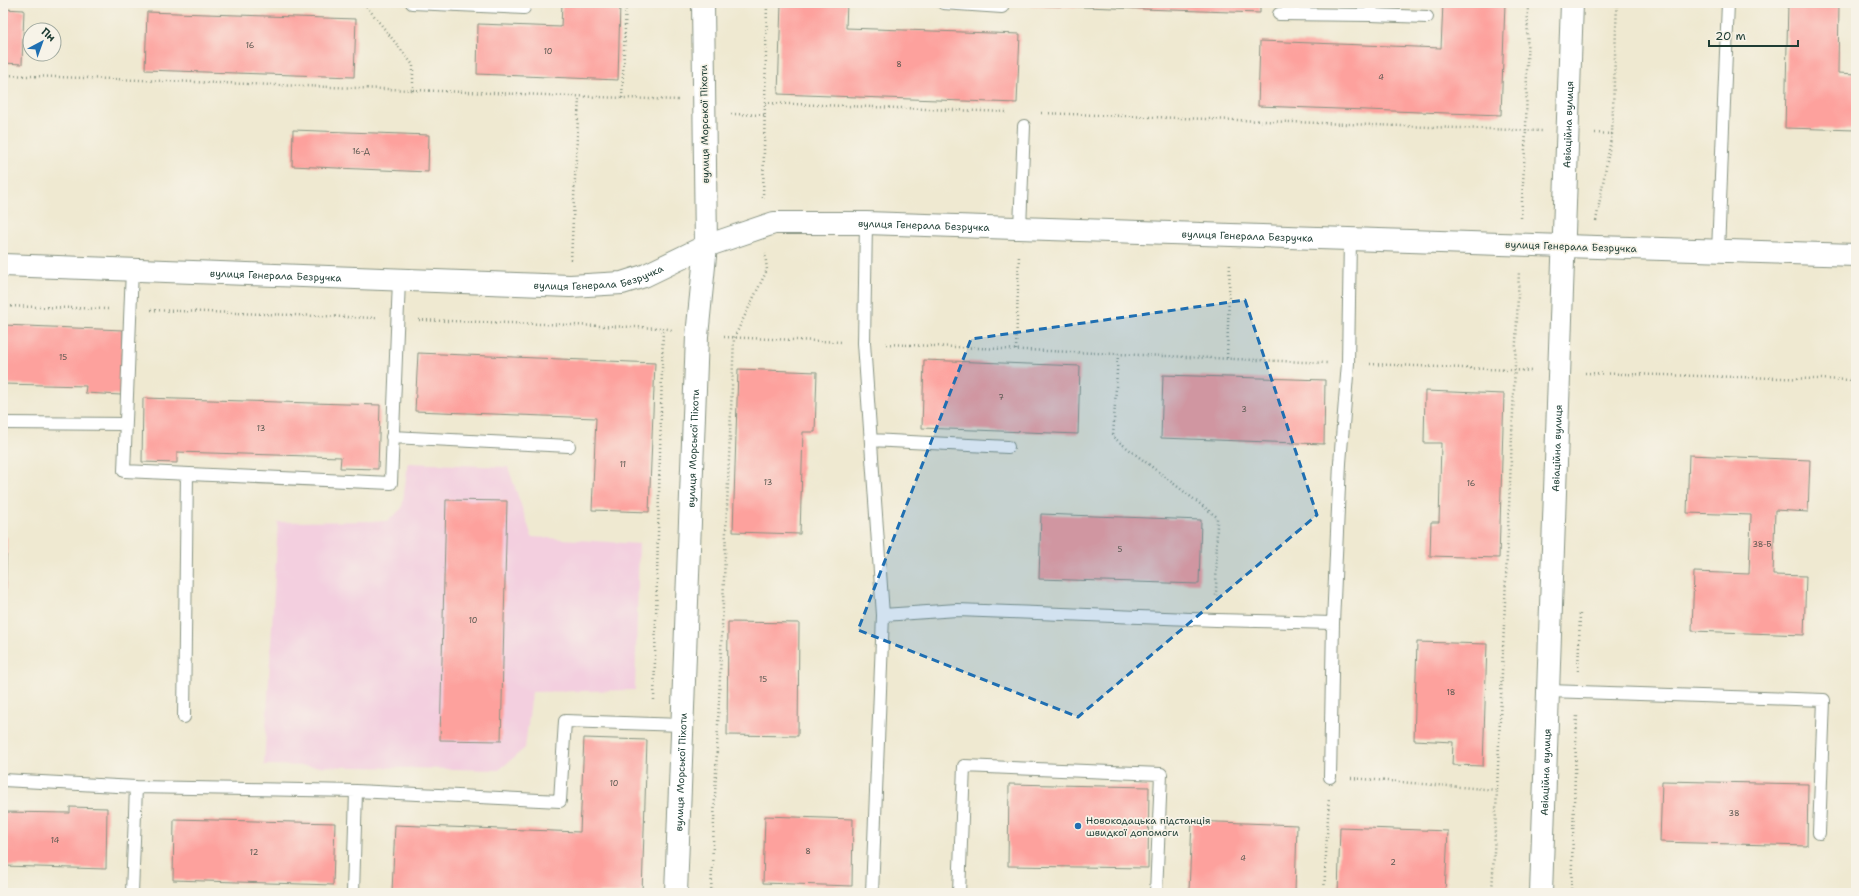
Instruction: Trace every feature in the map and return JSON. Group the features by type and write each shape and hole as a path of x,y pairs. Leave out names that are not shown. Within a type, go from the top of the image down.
{"street":[{"name":"вулиця Морської Піхоти","path":"676,893 698,336 706,246 703,3"},
{"name":"Авіаційна вулиця","path":"1541,893 1572,3"},
{"name":"вулиця Генерала Безручка","path":"3,265 570,286 622,283 644,276 706,246 774,223 866,223 1856,255"}],"lane":[{"path":"412,3 524,8 524,3"},
{"path":"943,3 1002,7"},
{"path":"1371,15 1372,3"},
{"path":"1718,251 1728,3"},
{"path":"1279,14 1427,17"},
{"path":"1020,228 1024,126"},
{"path":"866,223 864,343 883,615 872,893"},
{"path":"1330,777 1333,622 1340,463 1348,364 1350,239"},
{"path":"132,270 124,471 391,483 399,280"},
{"path":"3,423 126,424"},
{"path":"392,437 569,446"},
{"path":"871,440 1008,447"},
{"path":"184,717 187,474"},
{"path":"883,615 956,610 1216,620 1333,622"},
{"path":"1548,691 1824,700 1819,833"},
{"path":"3,780 136,787 356,791 560,801 565,722 682,725"},
{"path":"959,893 964,766 1161,774 1156,893"},
{"path":"132,893 136,787"},
{"path":"353,893 356,791"}],"path":[{"path":"364,3 413,65 413,90"},
{"path":"622,98 626,3"},
{"path":"711,893 734,338 767,270 763,227 767,3"},
{"path":"1492,893 1526,131 1528,3"},
{"path":"1591,247 1612,134 1617,3"},
{"path":"3,75 622,98 765,115"},
{"path":"570,286 579,96"},
{"path":"765,103 1010,112"},
{"path":"1034,113 1612,134"},
{"path":"1016,350 1020,228"},
{"path":"1227,358 1231,235"},
{"path":"3,306 663,328 698,336 734,338 1516,371 1856,380"},
{"path":"654,724 663,328"},
{"path":"1118,354 1113,437 1217,518 1216,620"},
{"path":"1587,365 1587,381"},
{"path":"1571,893 1580,612"},
{"path":"1324,893 1330,777 1497,790"}],"highlighted area":[{"path":"1245,300 1317,515 1078,717 858,630 971,339"}],"shaded area":[{"path":"408,463 508,467 532,537 639,544 635,690 532,692 525,748 499,770 264,765 278,522 388,521 402,508"}],"building":[{"path":"562,3 620,3 618,80 477,74 478,24 561,27"},
{"path":"781,3 847,3 846,28 1020,34 1017,103 778,94"},
{"path":"1025,3 1260,3 1260,13 1025,5"},
{"path":"1443,3 1505,3 1501,115 1258,106 1260,41 1441,48"},
{"path":"1788,3 1839,3 1838,73 1856,74 1856,130 1785,128"},
{"path":"3,9 24,10 24,22 22,22 22,64 3,63"},
{"path":"147,12 356,19 354,77 145,70"},
{"path":"293,130 429,135 428,172 292,166"},
{"path":"3,325 123,330 121,395 85,393 86,386 3,384"},
{"path":"418,353 655,363 649,512 592,510 596,418 415,411"},
{"path":"924,360 1080,366 1078,434 922,428"},
{"path":"738,369 817,372 815,432 803,432 800,534 733,532"},
{"path":"1163,375 1325,380 1324,444 1161,438"},
{"path":"1425,391 1504,394 1499,558 1430,556 1431,522 1439,522 1441,443 1424,443"},
{"path":"143,398 380,405 378,469 340,468 341,457 177,452 177,463 142,462"},
{"path":"1689,455 1810,460 1808,512 1775,510 1773,575 1806,576 1804,635 1692,631 1694,572 1749,574 1751,515 1687,513"},
{"path":"446,500 507,501 501,741 440,740"},
{"path":"1041,514 1201,520 1199,584 1039,579"},
{"path":"3,537 7,537 4,648 3,648"},
{"path":"728,622 799,623 798,736 727,735"},
{"path":"1417,642 1487,644 1483,766 1452,765 1453,742 1414,740"},
{"path":"584,738 647,740 642,893 392,892 395,825 580,832"},
{"path":"1662,781 1808,784 1807,846 1660,842"},
{"name":"Новокодацька підстанція швидкої допомоги","path":"1009,784 1149,787 1148,868 1008,866"},
{"path":"70,807 107,808 106,869 3,866 3,812 70,813"},
{"path":"765,816 853,819 852,886 763,883"},
{"path":"174,819 335,823 333,885 173,880"},
{"path":"1192,821 1297,825 1295,893 1189,891"},
{"path":"1340,827 1448,831 1445,893 1338,893"}],"place":[{"name":"Новокодацька підстанція швидкої допомоги","path":"1078,826"}]}
